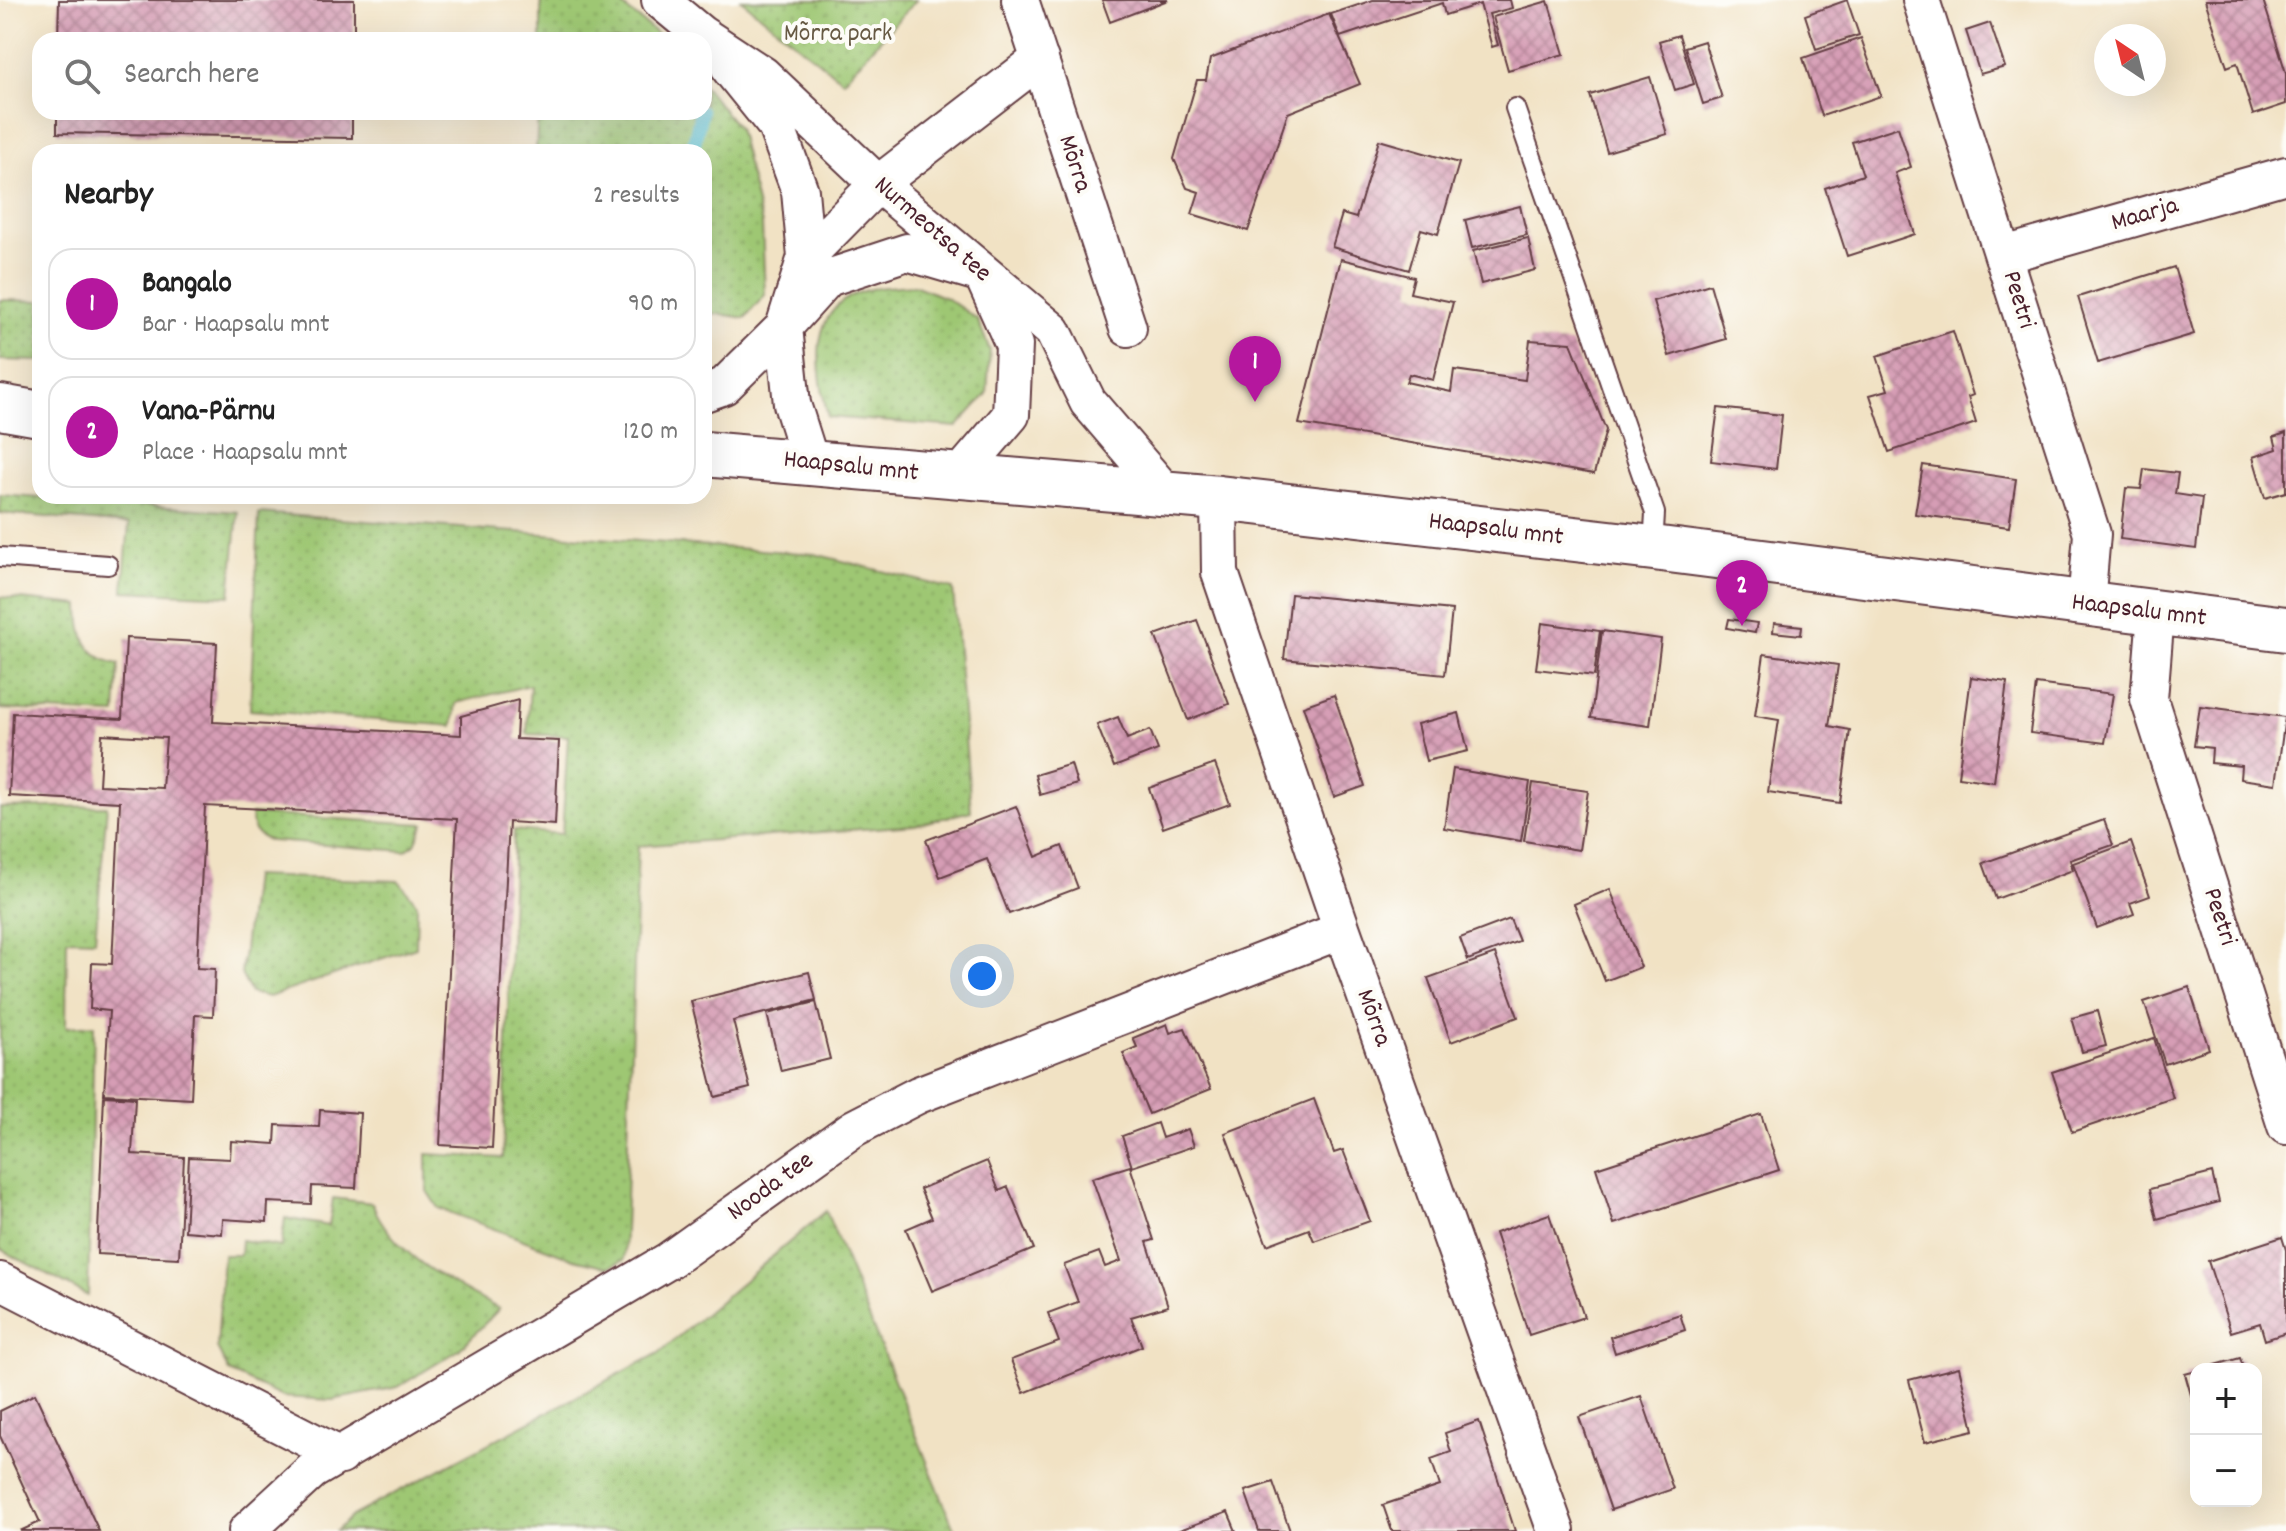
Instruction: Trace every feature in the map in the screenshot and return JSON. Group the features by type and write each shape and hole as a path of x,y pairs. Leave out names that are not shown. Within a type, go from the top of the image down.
{"main road":[{"path":"0,407 32,413"},
{"path":"0,429 32,426"},
{"name":"Haapsalu mnt","path":"712,455 810,461 957,478 1219,498 1653,548 2286,629"}],"street":[{"name":"Nurmeotsa tee","path":"660,0 699,32"},
{"name":"Mõrra","path":"1020,0 1128,328"},
{"name":"Peetri","path":"1921,0 2092,534 2086,604"},
{"name":"Nurmeotsa tee","path":"712,41 763,75 878,184 1053,331 1088,402 1166,493"},
{"path":"712,47 776,126 800,191 806,257 784,327 792,404 810,461"},
{"path":"806,257 878,184 1040,59"},
{"name":"Maarja","path":"2004,255 2286,175"},
{"path":"712,390 724,386 828,278 907,252 982,274 1014,345 1011,415 957,478"},
{"name":"Mõrra","path":"1219,498 1220,573 1342,930 1556,1531"},
{"name":"Peetri","path":"2156,613 2149,699 2286,1126"},
{"name":"Nooda tee","path":"247,1531 312,1471 668,1261 854,1128 918,1095 1342,930"},
{"path":"0,1281 341,1456"}],"lane":[{"path":"1515,108 1655,513 1653,548"},
{"path":"0,557 108,565"}],"green space":[{"path":"541,0 615,0 655,32 541,32"},
{"name":"Mõrra park","path":"741,0 916,0 843,81"},
{"path":"712,96 738,128 762,224 765,295 745,318 712,313 712,144 536,144 538,120 712,120"},
{"path":"914,285 946,298 977,319 990,350 987,394 957,427 828,417 819,359 825,323 835,308 850,297 871,289"},
{"path":"0,300 32,301 32,361 0,360"},
{"path":"0,495 32,497 32,504 126,504 238,512 230,596 123,591 129,524 0,513"},
{"path":"259,513 815,554 953,589 971,811 915,825 638,846 624,1260 608,1267 574,1259 438,1208 427,1191 427,1154 503,1158 514,830 562,834 568,736 527,734 530,685 456,703 453,726 250,710"},
{"path":"0,597 80,605 81,626 87,644 99,656 119,664 116,714 0,709"},
{"path":"107,806 95,940 67,939 66,1027 94,1025 88,1296 0,1249 0,808"},
{"path":"251,814 424,824 415,844 405,851 271,841 256,832"},
{"path":"253,876 399,881 417,904 416,947 269,997 251,993 241,974"},
{"path":"333,1198 372,1203 382,1222 409,1253 443,1278 499,1309 459,1350 398,1387 332,1400 282,1397 229,1372 217,1348 223,1255 240,1255 241,1240 281,1247 285,1218 329,1226"},
{"path":"826,1211 955,1531 336,1531 352,1516 659,1353"}],"building":[{"path":"59,0 354,0 354,32 58,32"},
{"path":"1102,0 1168,0 1110,22"},
{"path":"1373,0 1510,0 1512,8 1489,14 1498,45 1492,47 1480,4 1445,15 1442,3 1340,37 1331,14"},
{"path":"1847,0 1859,35 1816,49 1805,15"},
{"path":"2205,0 2263,0 2286,73 2286,104 2253,115 2237,63 2227,67"},
{"path":"1548,1 1564,54 1508,70 1493,17"},
{"path":"1329,14 1360,84 1288,113 1248,231 1192,214 1199,192 1187,188 1174,159 1197,80 1206,80 1210,59"},
{"path":"1990,23 2005,67 1980,74 1966,31"},
{"path":"1679,35 1694,84 1675,90 1659,41"},
{"path":"1861,38 1881,96 1822,116 1803,58"},
{"path":"1704,41 1722,98 1703,104 1685,47"},
{"path":"1650,77 1667,134 1607,152 1590,95"},
{"path":"57,120 352,120 352,138 57,133"},
{"path":"1898,127 1911,167 1895,173 1915,234 1847,256 1825,188 1863,175 1852,142"},
{"path":"1379,140 1459,163 1438,234 1421,229 1409,270 1332,247 1342,214 1356,218"},
{"path":"1520,206 1527,235 1472,248 1465,220"},
{"path":"1528,238 1535,270 1481,284 1473,251"},
{"path":"1341,259 1414,277 1410,293 1453,302 1433,380 1409,374 1406,382 1451,392 1454,370 1525,380 1530,340 1571,343 1606,430 1594,474 1299,424"},
{"path":"2174,267 2194,334 2098,363 2078,297"},
{"path":"1710,284 1726,339 1669,356 1653,301"},
{"path":"1953,331 1973,395 1968,397 1976,423 1889,452 1870,395 1888,390 1877,356"},
{"path":"1718,408 1782,415 1776,469 1711,461"},
{"path":"2286,433 2286,492 2265,498 2253,457 2277,449 2274,437"},
{"path":"1923,465 2016,479 2009,527 1915,514"},
{"path":"2144,469 2178,473 2175,494 2202,498 2196,549 2120,539 2126,488 2141,489"},
{"path":"1291,594 1452,610 1445,675 1284,659"},
{"path":"1729,619 1757,623 1755,633 1727,628"},
{"path":"1197,620 1229,704 1188,720 1155,635"},
{"path":"1542,623 1600,631 1594,676 1536,669"},
{"path":"1774,623 1802,626 1801,635 1773,632"},
{"path":"1602,631 1661,639 1650,726 1591,718"},
{"path":"126,638 217,643 213,722 461,735 461,716 518,700 516,739 559,741 555,825 509,822 492,1148 440,1145 457,819 205,806 197,968 215,969 213,1016 195,1015 191,1099 104,1094 109,1011 90,1009 92,963 112,964 120,802 9,796 13,713 122,719","holes":["102,734 166,738 162,788 99,785"]},
{"path":"1764,654 1838,665 1829,726 1850,730 1840,803 1768,792 1779,720 1755,716"},
{"path":"1971,677 2007,682 1994,782 1958,777"},
{"path":"2036,684 2113,694 2105,743 2030,733"},
{"path":"1334,695 1365,786 1334,797 1303,706"},
{"path":"2200,706 2285,717 2276,784 2240,779 2241,766 2211,763 2212,748 2194,746"},
{"path":"1459,713 1468,751 1426,761 1417,724"},
{"path":"1118,717 1127,739 1150,730 1158,750 1114,767 1097,725"},
{"path":"1071,764 1077,784 1040,795 1035,775"},
{"path":"1215,764 1230,804 1163,828 1149,788"},
{"path":"1453,769 1530,782 1521,841 1444,828"},
{"path":"1533,783 1588,791 1579,850 1524,841"},
{"path":"1016,806 1036,857 1062,846 1078,888 1009,914 987,859 940,877 926,840"},
{"path":"2104,820 2113,845 2070,860 2073,870 1996,899 1983,863"},
{"path":"2131,842 2150,896 2130,903 2134,914 2097,928 2073,863"},
{"path":"1610,889 1641,967 1605,981 1574,904"},
{"path":"1510,919 1519,941 1468,960 1460,938"},
{"path":"1495,954 1518,1017 1451,1042 1428,978"},
{"path":"809,972 816,1000 733,1021 750,1088 715,1097 691,1001"},
{"path":"2189,987 2209,1049 2165,1064 2144,1002"},
{"path":"816,1002 830,1059 781,1071 767,1014"},
{"path":"2097,1011 2106,1046 2082,1052 2072,1018"},
{"path":"1167,1024 1170,1033 1185,1028 1211,1089 1149,1114 1123,1053 1137,1047 1133,1038"},
{"path":"2154,1038 2173,1098 2072,1132 2052,1072"},
{"path":"104,1096 135,1098 132,1154 184,1157 179,1258 97,1254"},
{"path":"1314,1099 1334,1153 1343,1150 1370,1221 1314,1241 1309,1229 1267,1245 1225,1133"},
{"path":"320,1110 360,1113 356,1188 312,1186 311,1204 268,1202 267,1222 223,1219 222,1234 185,1231 189,1157 230,1159 231,1141 275,1144 276,1125 319,1127"},
{"path":"1761,1114 1779,1170 1614,1224 1596,1168"},
{"path":"1157,1123 1162,1138 1188,1129 1194,1146 1132,1167 1122,1136"},
{"path":"987,1161 999,1191 1008,1187 1034,1249 932,1291 906,1229 932,1218 920,1189"},
{"path":"1130,1166 1154,1240 1147,1242 1168,1306 1131,1317 1142,1346 1024,1393 1011,1360 1059,1342 1048,1313 1078,1302 1064,1265 1099,1252 1105,1267 1121,1261 1092,1178"},
{"path":"2212,1173 2219,1202 2157,1219 2150,1189"},
{"path":"1549,1214 1584,1317 1529,1335 1495,1233"},
{"path":"2282,1237 2286,1250 2286,1333 2265,1340 2260,1323 2231,1332 2208,1261"},
{"path":"1680,1314 1685,1330 1615,1353 1610,1337"},
{"path":"2240,1358 2242,1363 2222,1363"},
{"path":"1959,1367 1974,1430 1925,1442 1909,1380"},
{"path":"2190,1373 2190,1392 2185,1374"},
{"path":"35,1394 99,1531 20,1531 40,1522 0,1436 0,1411"},
{"path":"1641,1396 1673,1489 1611,1510 1579,1417"},
{"path":"1479,1421 1515,1531 1392,1531 1383,1505 1440,1486 1431,1459 1451,1452 1445,1433"},
{"path":"1273,1482 1290,1531 1259,1531 1245,1491"},
{"path":"1228,1512 1236,1531 1177,1531"}],"waterway":[{"path":"694,144 699,120"}],"place":[{"name":"Bangalo","path":"1255,402"},
{"name":"Vana-Pärnu","path":"1742,626"}]}
